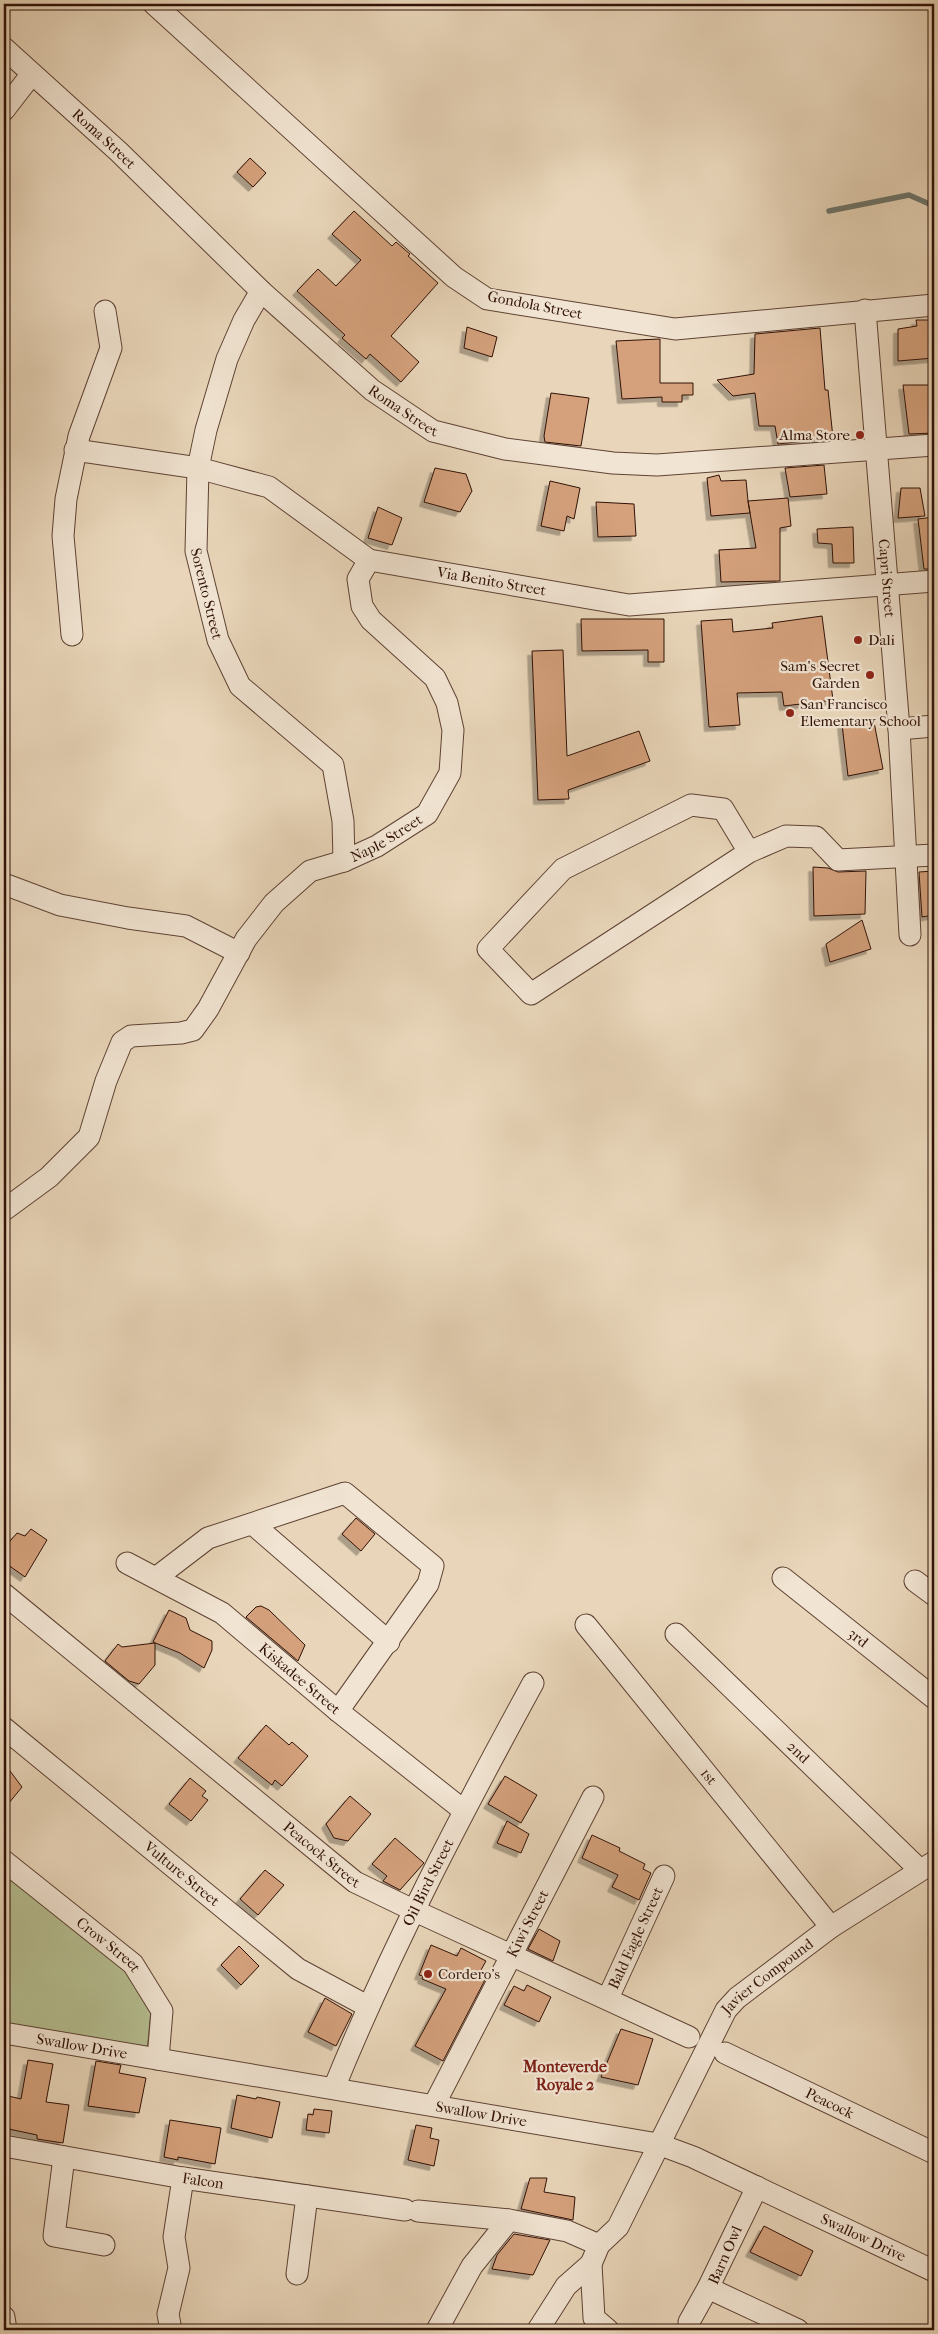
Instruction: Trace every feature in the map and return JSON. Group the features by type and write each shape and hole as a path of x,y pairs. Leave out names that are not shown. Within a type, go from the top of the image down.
{"street":[{"name":"Gondola Street","path":"154,4 454,277 487,299 675,329 934,305"},
{"name":"Roma Street","path":"4,48 31,75 119,152 260,291 372,390 433,431 505,449 613,463 657,465 934,446"},
{"path":"4,110 31,75"},
{"name":"Sorento Street","path":"260,291 244,320 227,359 206,430 198,468 196,551 218,640 240,686 333,765 343,821 344,861"},
{"name":"Capri Street","path":"865,310 900,729 910,935"},
{"path":"72,635 63,536 66,499 75,450 111,348 105,311"},
{"name":"Via Benito Street","path":"75,450 198,468 269,486 369,560 629,606 934,581"},
{"name":"Naple Street","path":"4,1210 50,1176 89,1137 106,1081 122,1042 131,1036 181,1033 193,1030 208,1009 259,921 274,903 310,871 344,861 377,846 427,814 450,773 452,730 447,703 435,678 371,620 362,606 358,580 369,560"},
{"path":"900,729 934,726"},
{"path":"749,852 722,809 691,805 562,869 488,949 531,994 749,852 786,836 816,837 838,860 934,855"},
{"path":"4,884 60,905 128,918 186,926 239,953"},
{"path":"157,1577 208,1538 254,1525 345,1493 433,1566 428,1584 389,1642 338,1711"},
{"path":"254,1525 389,1642"},
{"name":"Kiskadee Street","path":"126,1563 157,1577 222,1614 338,1711 463,1810"},
{"name":"3rd","path":"783,1578 934,1698"},
{"path":"914,1581 934,1594"},
{"name":"Peacock Street","path":"6,1599 355,1882 690,2037"},
{"name":"1st","path":"586,1625 832,1927"},
{"name":"2nd","path":"676,1634 927,1866"},
{"name":"Oil Bird Street","path":"334,2088 367,2006 412,1910 463,1810 533,1682"},
{"name":"Vulture Street","path":"4,1728 298,1969 367,2006"},
{"name":"Kiwi Street","path":"434,2104 593,1797"},
{"name":"Crow Street","path":"4,1861 133,1964 162,2011 158,2059"},
{"name":"Javier Compound","path":"538,2330 566,2286 618,2227 726,2010 738,1998 832,1927 927,1866"},
{"name":"Bald Eagle Street","path":"608,1998 664,1876"},
{"name":"Swallow Drive","path":"4,2033 434,2104 658,2144 693,2157 934,2271"},
{"name":"Peacock","path":"725,2053 934,2152"},
{"name":"Falcon","path":"4,2146 183,2178 412,2210 509,2220 567,2231 595,2255"},
{"path":"64,2157 54,2236 104,2245"},
{"path":"171,2330 168,2314 179,2268 174,2237 183,2178"},
{"name":"Barn Owl","path":"757,2187 708,2288 798,2330"},
{"path":"297,2274 307,2196"},
{"path":"437,2330 472,2266 509,2220"},
{"path":"595,2255 594,2318 608,2330"},
{"path":"689,2322 708,2288"},
{"path":"4,2317 6,2330"}],"green space":[{"path":"4,1873 125,1970 151,2010 147,2051 4,2028"}],"building":[{"path":"250,158 266,173 253,187 237,172"},
{"path":"354,211 392,246 396,242 410,254 408,256 438,283 391,336 419,362 401,382 370,354 366,359 342,338 345,335 297,291 318,269 336,286 361,260 332,234"},
{"path":"916,320 932,320 934,358 898,361 898,329 917,326"},
{"path":"467,327 497,337 492,357 464,348"},
{"path":"820,328 825,390 828,390 833,438 778,444 775,426 759,426 755,393 733,396 717,380 754,374 755,334"},
{"path":"660,339 660,383 693,383 693,395 682,395 682,402 662,402 662,397 622,399 616,341"},
{"path":"903,385 934,385 934,433 909,434"},
{"path":"551,393 589,398 581,446 545,442 544,436"},
{"path":"824,465 827,494 790,497 785,468"},
{"path":"435,468 466,474 472,491 460,512 424,502"},
{"path":"719,475 721,481 746,480 750,513 711,516 707,478"},
{"path":"550,481 580,488 574,519 567,516 564,531 541,526"},
{"path":"901,488 920,488 925,516 898,518"},
{"path":"788,498 791,526 780,528 780,581 721,582 719,550 756,548 748,501"},
{"path":"596,502 634,504 636,536 598,537"},
{"path":"378,507 402,518 392,545 368,538"},
{"path":"934,517 934,569 924,569 918,519"},
{"path":"853,527 854,563 833,563 832,544 818,543 817,529"},
{"path":"822,616 833,700 784,706 782,692 737,693 740,725 709,727 701,621 732,619 733,632 773,628 772,623"},
{"path":"581,619 664,619 664,662 648,662 648,650 582,651"},
{"path":"563,650 567,756 639,731 650,761 568,790 569,799 538,800 532,651"},
{"path":"874,722 883,769 848,776 842,724"},
{"path":"813,867 828,868 838,872 866,871 865,914 814,916"},
{"path":"934,871 934,915 922,917 919,872"},
{"path":"862,920 871,949 830,962 826,944"},
{"path":"356,1518 375,1534 361,1551 342,1534"},
{"path":"31,1529 47,1540 25,1577 4,1562 4,1548 17,1533 25,1536"},
{"path":"261,1606 269,1610 305,1645 298,1661 246,1617 256,1607"},
{"path":"169,1610 186,1618 190,1630 212,1641 212,1650 204,1668 180,1653 153,1642"},
{"path":"155,1643 155,1665 139,1684 129,1681 105,1661 118,1644 122,1647"},
{"path":"266,1725 289,1745 292,1742 308,1756 282,1786 275,1780 272,1785 238,1758"},
{"path":"4,1763 22,1787 4,1809"},
{"path":"505,1776 537,1795 521,1823 488,1804"},
{"path":"190,1778 206,1791 202,1796 208,1800 191,1821 169,1804"},
{"path":"350,1796 371,1814 348,1841 334,1838 326,1824"},
{"path":"507,1821 529,1834 521,1853 497,1843"},
{"path":"592,1835 620,1848 619,1851 645,1864 643,1869 651,1873 639,1900 612,1887 618,1875 582,1858"},
{"path":"395,1838 424,1863 400,1890 383,1881 387,1876 372,1864"},
{"path":"265,1870 284,1885 258,1915 240,1899"},
{"path":"539,1929 560,1941 553,1961 528,1949"},
{"path":"431,1945 457,1956 461,1948 486,1961 481,1970 488,1974 443,2061 415,2046 446,1989 422,1979 423,1976 419,1975"},
{"path":"239,1946 259,1966 241,1985 221,1965"},
{"path":"527,1985 551,1997 539,2022 504,2005 514,1986 524,1991"},
{"path":"325,1998 352,2014 336,2046 308,2032"},
{"path":"621,2029 653,2039 638,2085 601,2077"},
{"path":"28,2060 53,2064 46,2102 69,2105 63,2143 37,2139 37,2135 4,2128 4,2095 21,2099"},
{"path":"96,2061 121,2065 119,2073 146,2078 139,2113 88,2106"},
{"path":"237,2095 280,2102 272,2138 231,2128"},
{"path":"314,2109 332,2111 329,2133 306,2130 308,2114 313,2115"},
{"path":"170,2120 221,2128 215,2164 178,2157 178,2160 164,2157"},
{"path":"416,2125 432,2128 430,2138 439,2140 434,2166 408,2160"},
{"path":"530,2178 547,2178 544,2192 575,2197 573,2220 521,2209"},
{"path":"764,2226 813,2251 801,2276 750,2252"},
{"path":"514,2234 550,2240 533,2275 492,2269 497,2255"}],"waterway":[{"path":"829,211 909,195 934,206"}],"place":[{"name":"Alma Store","path":"860,435"},
{"name":"Dali","path":"858,640"},
{"name":"Sam's Secret Garden","path":"870,675"},
{"name":"San Francisco Elementary School","path":"790,713"},
{"name":"Cordero's","path":"428,1974"}],"district":[{"name":"Monteverde Royale 2","path":"565,2075"}]}
